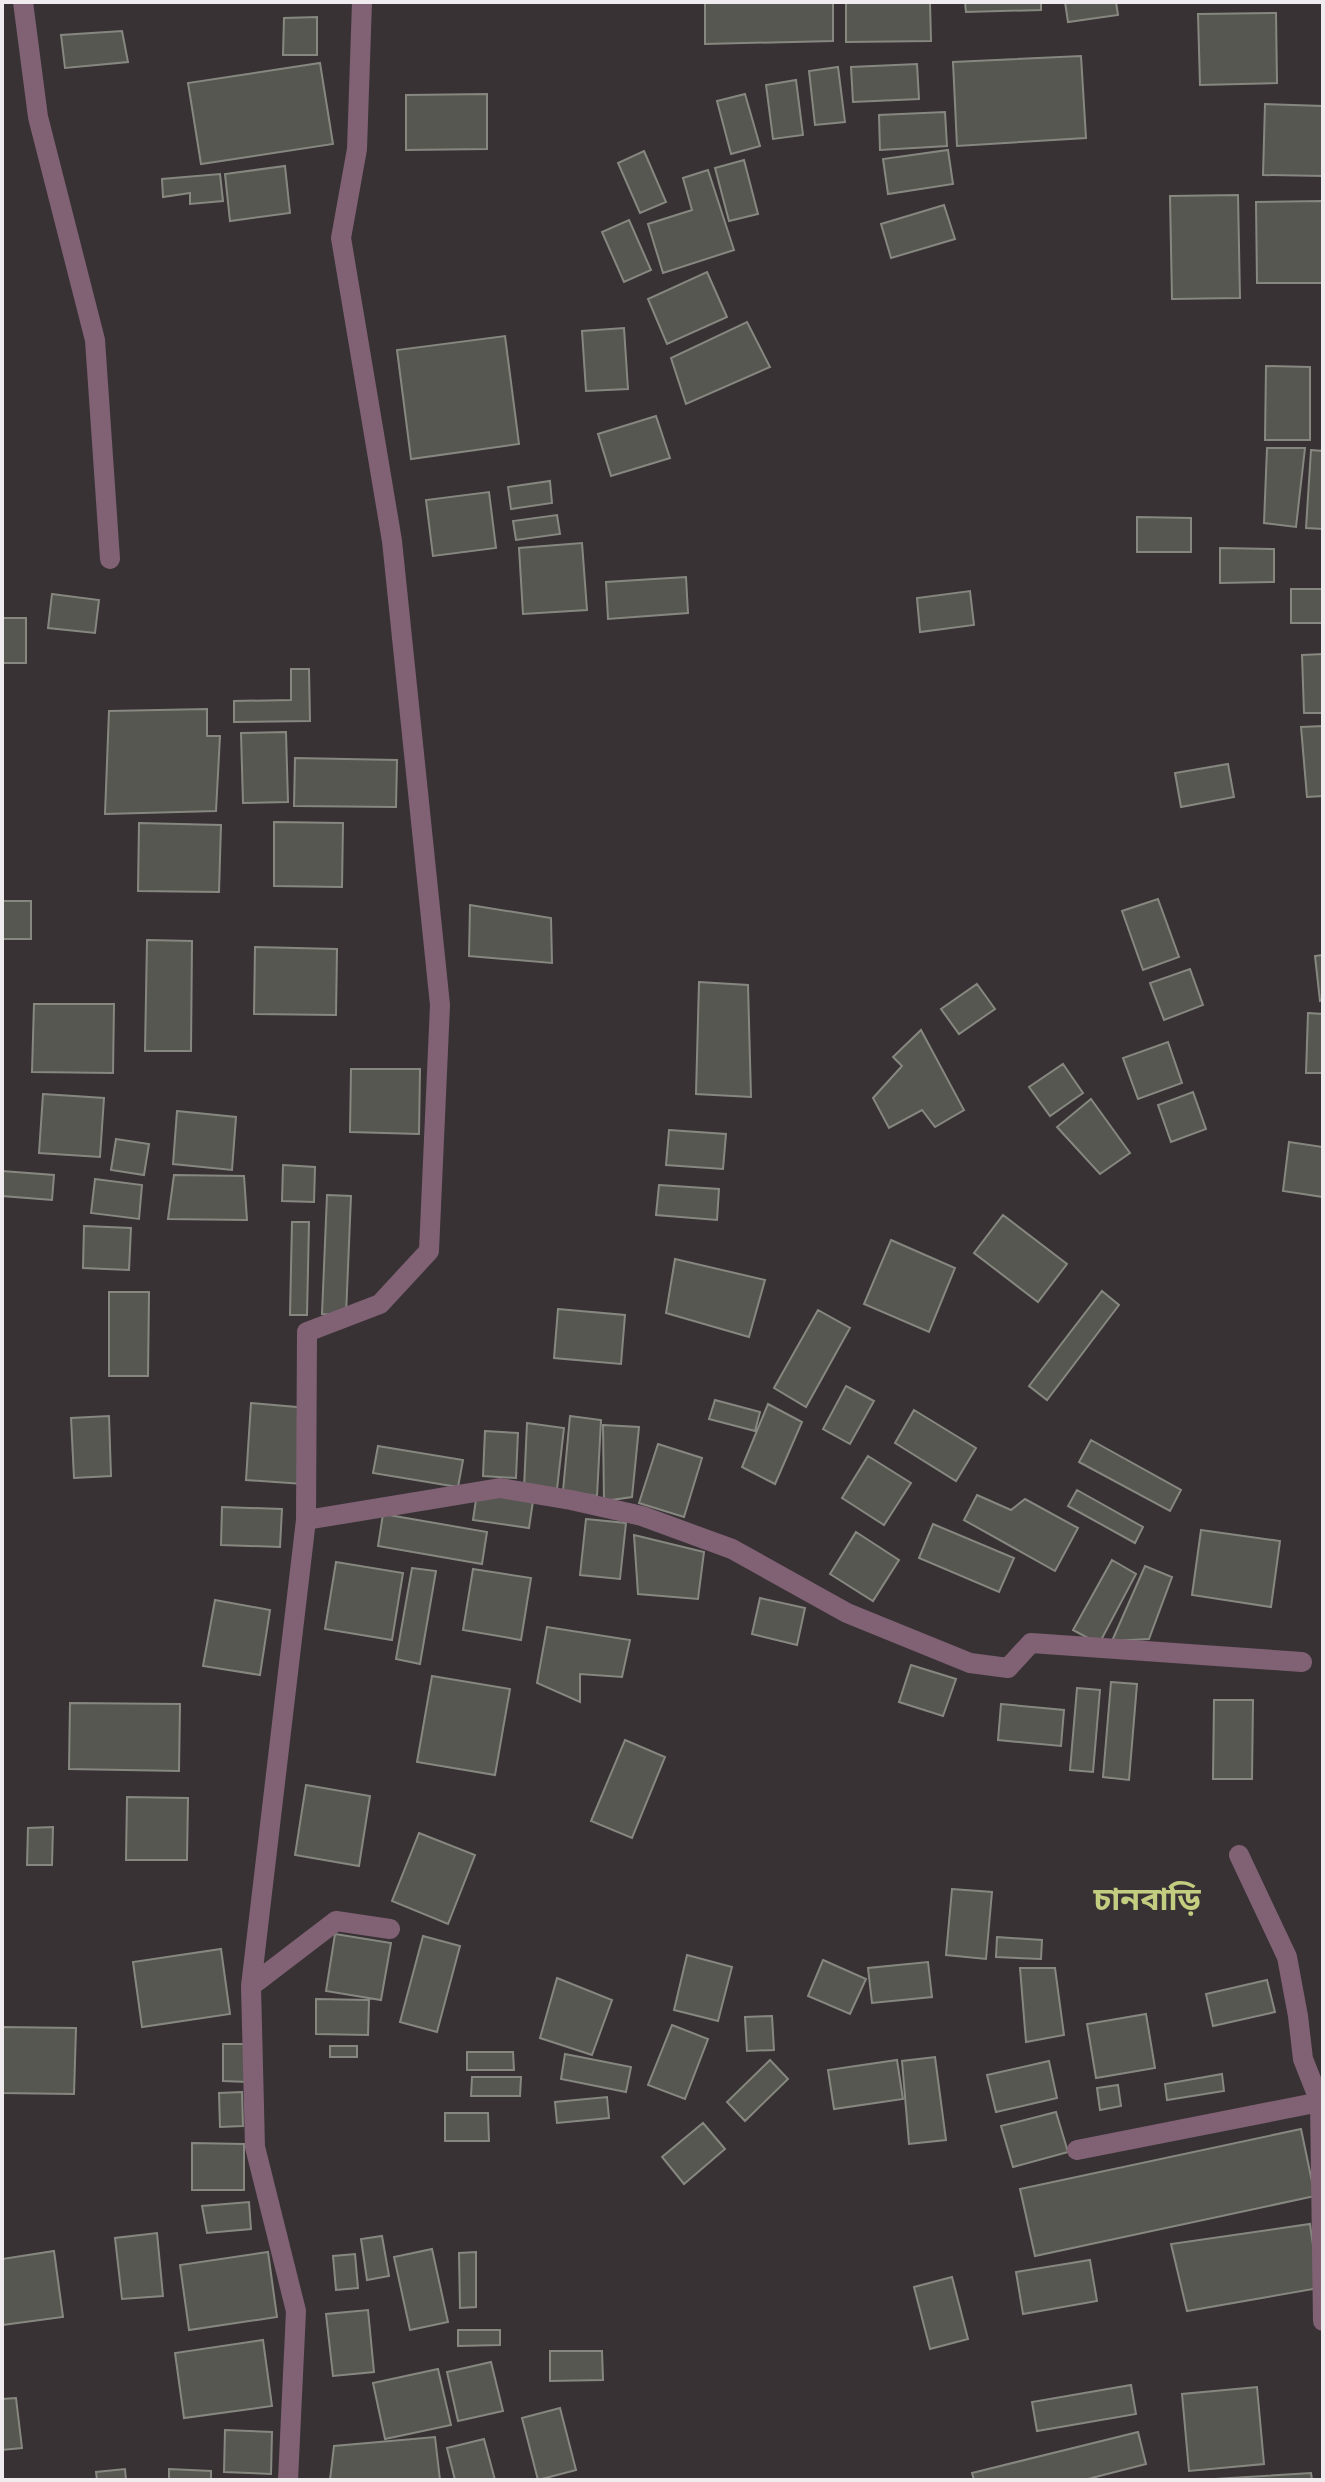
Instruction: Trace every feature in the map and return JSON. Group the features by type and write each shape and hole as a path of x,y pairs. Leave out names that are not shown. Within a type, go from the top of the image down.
{"street":[{"path":"23,2 38,117 95,340 110,559"},
{"path":"288,2480 296,2311 255,2147 251,1986 306,1520 307,1332 380,1304 429,1251 440,1005 392,541 341,238 357,149 362,2"},
{"path":"306,1520 500,1488 642,1516 719,1544 847,1613 970,1663 1008,1668 1031,1643 1302,1662"},
{"path":"1239,1855 1287,1957 1303,2059 1320,2102 1323,2321"},
{"path":"251,1986 336,1921 390,1929"},
{"path":"1077,2150 1320,2102"}],"building":[{"path":"705,2 833,2 833,41 705,44"},
{"path":"846,2 930,2 931,41 846,42"},
{"path":"965,2 1041,2 1041,10 966,12"},
{"path":"1065,2 1116,2 1118,15 1068,22"},
{"path":"1276,13 1277,83 1200,85 1198,14"},
{"path":"317,17 317,55 283,55 284,18"},
{"path":"122,31 128,62 65,68 61,35"},
{"path":"1081,56 1086,138 957,146 953,62"},
{"path":"320,63 333,144 201,164 188,83"},
{"path":"917,64 919,99 853,102 851,67"},
{"path":"838,67 845,122 815,125 809,71"},
{"path":"796,80 803,135 773,139 766,85"},
{"path":"487,94 487,149 406,150 406,95"},
{"path":"745,94 760,146 731,154 717,101"},
{"path":"1265,104 1323,106 1323,176 1263,175"},
{"path":"945,112 947,146 880,150 879,115"},
{"path":"948,150 953,184 888,194 883,159"},
{"path":"644,151 666,202 640,213 618,163"},
{"path":"744,160 758,214 729,221 715,168"},
{"path":"285,166 290,213 230,221 225,174"},
{"path":"708,170 734,250 663,273 648,224 692,210 683,178"},
{"path":"220,174 223,201 190,204 190,193 163,197 162,179"},
{"path":"1238,195 1240,298 1172,299 1170,196"},
{"path":"1323,201 1323,283 1257,283 1256,202"},
{"path":"944,205 955,239 891,258 881,224"},
{"path":"629,220 651,270 624,282 602,232"},
{"path":"707,272 727,317 667,344 648,299"},
{"path":"747,322 770,367 686,404 671,358"},
{"path":"624,328 628,389 586,391 582,331"},
{"path":"505,336 519,444 411,459 397,350"},
{"path":"1266,366 1310,367 1310,440 1265,440"},
{"path":"656,416 670,458 611,476 598,434"},
{"path":"1267,448 1305,448 1296,527 1264,523"},
{"path":"1311,450 1323,451 1323,529 1306,528"},
{"path":"550,481 552,503 511,509 508,487"},
{"path":"489,492 496,548 433,556 426,500"},
{"path":"557,515 560,534 516,540 513,521"},
{"path":"1137,517 1191,518 1191,552 1137,552"},
{"path":"582,543 587,610 523,614 519,548"},
{"path":"1220,548 1274,549 1274,582 1220,583"},
{"path":"686,577 688,613 608,619 606,582"},
{"path":"1291,589 1323,589 1323,623 1291,623"},
{"path":"970,591 974,625 920,632 917,598"},
{"path":"52,594 99,600 95,633 48,628"},
{"path":"2,618 26,618 26,663 2,663"},
{"path":"1323,654 1323,713 1304,713 1302,655"},
{"path":"291,669 309,669 310,721 234,722 234,701 291,700"},
{"path":"207,709 207,736 220,736 216,811 105,814 109,711"},
{"path":"1323,726 1323,796 1307,797 1301,727"},
{"path":"286,732 288,802 243,803 241,733"},
{"path":"295,758 397,760 396,807 294,806"},
{"path":"1228,764 1234,797 1181,807 1175,773"},
{"path":"274,822 343,823 342,887 274,886"},
{"path":"139,823 221,825 219,892 138,891"},
{"path":"1158,899 1179,957 1143,970 1122,911"},
{"path":"2,901 31,901 31,939 2,939"},
{"path":"470,905 551,918 552,963 469,956"},
{"path":"147,940 192,941 191,1051 145,1051"},
{"path":"255,947 337,949 336,1015 254,1014"},
{"path":"1323,955 1323,1000 1320,1001 1315,956"},
{"path":"1190,969 1203,1005 1164,1020 1150,983"},
{"path":"699,982 748,985 751,1097 696,1094"},
{"path":"977,984 995,1009 959,1034 941,1009"},
{"path":"34,1004 114,1004 113,1073 32,1072"},
{"path":"1308,1013 1323,1014 1323,1073 1306,1073"},
{"path":"921,1030 964,1110 935,1127 922,1110 889,1128 873,1098 902,1066 893,1057"},
{"path":"1168,1042 1182,1083 1138,1099 1123,1058"},
{"path":"1063,1064 1083,1093 1050,1116 1029,1087"},
{"path":"351,1069 420,1069 419,1134 350,1132"},
{"path":"1193,1092 1206,1129 1171,1142 1158,1105"},
{"path":"43,1094 104,1098 100,1157 39,1153"},
{"path":"1091,1099 1130,1153 1100,1174 1057,1127"},
{"path":"177,1111 236,1117 232,1170 173,1164"},
{"path":"669,1130 726,1134 723,1169 666,1165"},
{"path":"116,1139 149,1144 144,1175 111,1170"},
{"path":"1289,1142 1323,1147 1323,1197 1283,1191"},
{"path":"283,1165 315,1167 314,1202 282,1201"},
{"path":"2,1171 54,1175 52,1200 2,1196"},
{"path":"174,1175 244,1176 247,1220 168,1219"},
{"path":"95,1179 142,1185 139,1219 91,1213"},
{"path":"659,1185 719,1189 717,1220 656,1215"},
{"path":"327,1195 351,1196 346,1315 322,1314"},
{"path":"1003,1215 1067,1264 1038,1302 974,1253"},
{"path":"292,1222 309,1222 307,1315 290,1315"},
{"path":"84,1226 131,1228 129,1270 83,1268"},
{"path":"891,1240 955,1268 929,1332 864,1304"},
{"path":"675,1259 765,1280 749,1337 666,1313"},
{"path":"1102,1291 1119,1305 1047,1400 1029,1386"},
{"path":"109,1292 149,1292 148,1376 109,1376"},
{"path":"558,1309 625,1315 621,1364 554,1358"},
{"path":"818,1310 850,1328 806,1407 774,1388"},
{"path":"846,1386 874,1401 850,1444 823,1429"},
{"path":"715,1400 760,1412 755,1431 709,1419"},
{"path":"251,1403 308,1408 303,1484 246,1480"},
{"path":"768,1404 802,1422 775,1484 742,1467"},
{"path":"914,1410 976,1448 956,1481 895,1443"},
{"path":"109,1416 111,1476 74,1478 71,1418"},
{"path":"570,1416 601,1420 597,1496 563,1491"},
{"path":"527,1423 564,1428 557,1489 524,1488"},
{"path":"603,1425 639,1427 632,1497 604,1501"},
{"path":"485,1431 518,1433 516,1478 483,1476"},
{"path":"1091,1440 1181,1490 1170,1511 1079,1462"},
{"path":"658,1444 702,1458 684,1517 639,1503"},
{"path":"378,1446 463,1460 458,1487 373,1473"},
{"path":"868,1456 911,1483 884,1525 842,1498"},
{"path":"1077,1490 1143,1527 1135,1543 1068,1506"},
{"path":"477,1493 533,1501 529,1528 473,1520"},
{"path":"977,1495 1011,1510 1025,1499 1078,1528 1055,1571 964,1520"},
{"path":"222,1507 282,1509 280,1547 221,1545"},
{"path":"383,1514 487,1532 482,1564 378,1546"},
{"path":"586,1519 626,1523 620,1579 580,1575"},
{"path":"933,1524 1014,1558 999,1592 919,1558"},
{"path":"1201,1530 1280,1541 1271,1607 1192,1595"},
{"path":"856,1532 899,1560 873,1601 830,1574"},
{"path":"634,1535 704,1552 698,1599 638,1594"},
{"path":"1112,1560 1136,1574 1099,1644 1073,1630"},
{"path":"336,1562 403,1573 392,1640 325,1629"},
{"path":"1145,1566 1172,1577 1149,1639 1112,1641"},
{"path":"412,1568 436,1571 420,1664 396,1659"},
{"path":"473,1569 531,1578 521,1640 463,1630"},
{"path":"760,1598 805,1608 797,1645 752,1634"},
{"path":"215,1600 270,1610 260,1675 203,1666"},
{"path":"547,1627 630,1640 622,1677 580,1674 580,1702 537,1683"},
{"path":"911,1665 956,1679 943,1716 899,1702"},
{"path":"432,1676 510,1689 495,1775 417,1762"},
{"path":"1111,1682 1137,1684 1129,1780 1103,1777"},
{"path":"1077,1688 1100,1690 1093,1772 1070,1770"},
{"path":"1214,1700 1253,1700 1252,1779 1213,1779"},
{"path":"70,1703 180,1704 179,1771 69,1769"},
{"path":"1001,1704 1064,1710 1061,1746 998,1740"},
{"path":"625,1740 665,1757 632,1838 591,1821"},
{"path":"306,1785 370,1796 359,1866 295,1855"},
{"path":"127,1797 188,1798 187,1860 126,1860"},
{"path":"53,1827 52,1865 27,1865 28,1828"},
{"path":"419,1833 475,1855 448,1924 392,1901"},
{"path":"952,1889 992,1892 986,1959 946,1955"},
{"path":"335,1934 391,1943 381,2000 326,1991"},
{"path":"423,1936 460,1946 437,2032 400,2022"},
{"path":"997,1937 1042,1940 1041,1959 996,1957"},
{"path":"221,1949 230,2014 142,2027 133,1962"},
{"path":"687,1955 732,1967 718,2021 674,2010"},
{"path":"823,1960 866,1979 850,2014 808,1996"},
{"path":"928,1962 932,1997 872,2003 868,1968"},
{"path":"1020,1968 1055,1968 1064,2035 1026,2042"},
{"path":"557,1978 612,2000 592,2055 540,2038"},
{"path":"1267,1980 1275,2012 1213,2026 1206,1994"},
{"path":"316,1999 369,2000 368,2035 316,2034"},
{"path":"1146,2014 1155,2068 1096,2078 1087,2024"},
{"path":"772,2016 774,2050 747,2051 745,2017"},
{"path":"672,2025 708,2039 685,2099 648,2085"},
{"path":"2,2027 76,2028 74,2094 2,2093"},
{"path":"223,2044 248,2044 248,2082 223,2081"},
{"path":"330,2046 357,2046 357,2057 330,2057"},
{"path":"467,2052 513,2052 514,2070 467,2070"},
{"path":"565,2054 631,2067 626,2092 561,2079"},
{"path":"935,2057 946,2140 909,2144 902,2061"},
{"path":"770,2060 788,2079 745,2121 727,2102"},
{"path":"897,2060 903,2099 834,2109 828,2070"},
{"path":"1049,2061 1057,2098 996,2112 987,2075"},
{"path":"1222,2074 1224,2091 1167,2100 1165,2084"},
{"path":"472,2077 521,2077 520,2096 471,2096"},
{"path":"1118,2085 1121,2106 1100,2110 1097,2088"},
{"path":"242,2092 243,2126 220,2127 219,2093"},
{"path":"607,2097 609,2118 557,2123 555,2102"},
{"path":"1056,2112 1068,2152 1013,2167 1001,2126"},
{"path":"445,2113 488,2113 489,2141 445,2141"},
{"path":"703,2123 725,2149 684,2184 662,2157"},
{"path":"1301,2129 1315,2196 1035,2256 1020,2189"},
{"path":"192,2143 244,2144 244,2190 192,2190"},
{"path":"249,2202 251,2229 207,2233 202,2206"},
{"path":"1310,2224 1319,2288 1187,2311 1171,2244"},
{"path":"157,2233 163,2296 122,2299 115,2238"},
{"path":"382,2236 389,2276 367,2280 361,2239"},
{"path":"432,2249 448,2322 410,2330 394,2257"},
{"path":"54,2251 63,2317 2,2325 2,2259"},
{"path":"268,2252 277,2317 189,2330 180,2265"},
{"path":"476,2252 476,2307 460,2308 459,2253"},
{"path":"355,2254 358,2288 336,2290 333,2256"},
{"path":"1090,2260 1097,2301 1023,2314 1016,2272"},
{"path":"952,2277 968,2339 930,2349 914,2287"},
{"path":"368,2310 374,2372 333,2376 326,2314"},
{"path":"458,2330 500,2330 500,2345 458,2346"},
{"path":"263,2340 272,2406 184,2418 175,2353"},
{"path":"550,2351 602,2351 603,2380 550,2381"},
{"path":"491,2362 503,2411 458,2421 447,2372"},
{"path":"438,2369 451,2425 385,2439 373,2383"},
{"path":"1131,2385 1136,2414 1037,2431 1032,2402"},
{"path":"1257,2387 1264,2464 1189,2471 1182,2394"},
{"path":"16,2398 22,2448 2,2450 2,2399"},
{"path":"560,2408 576,2470 538,2480 522,2418"},
{"path":"225,2430 272,2432 271,2474 224,2472"},
{"path":"1138,2432 1146,2464 1084,2480 974,2480 972,2473"},
{"path":"435,2437 440,2480 330,2480 334,2446"},
{"path":"484,2439 495,2480 455,2480 447,2448"},
{"path":"125,2469 126,2480 97,2480 96,2472"},
{"path":"169,2469 211,2471 211,2480 169,2480"},
{"path":"1311,2473 1312,2480 1198,2480"}],"district":[{"name":"চানবাড়ি","path":"1147,1899"}]}
